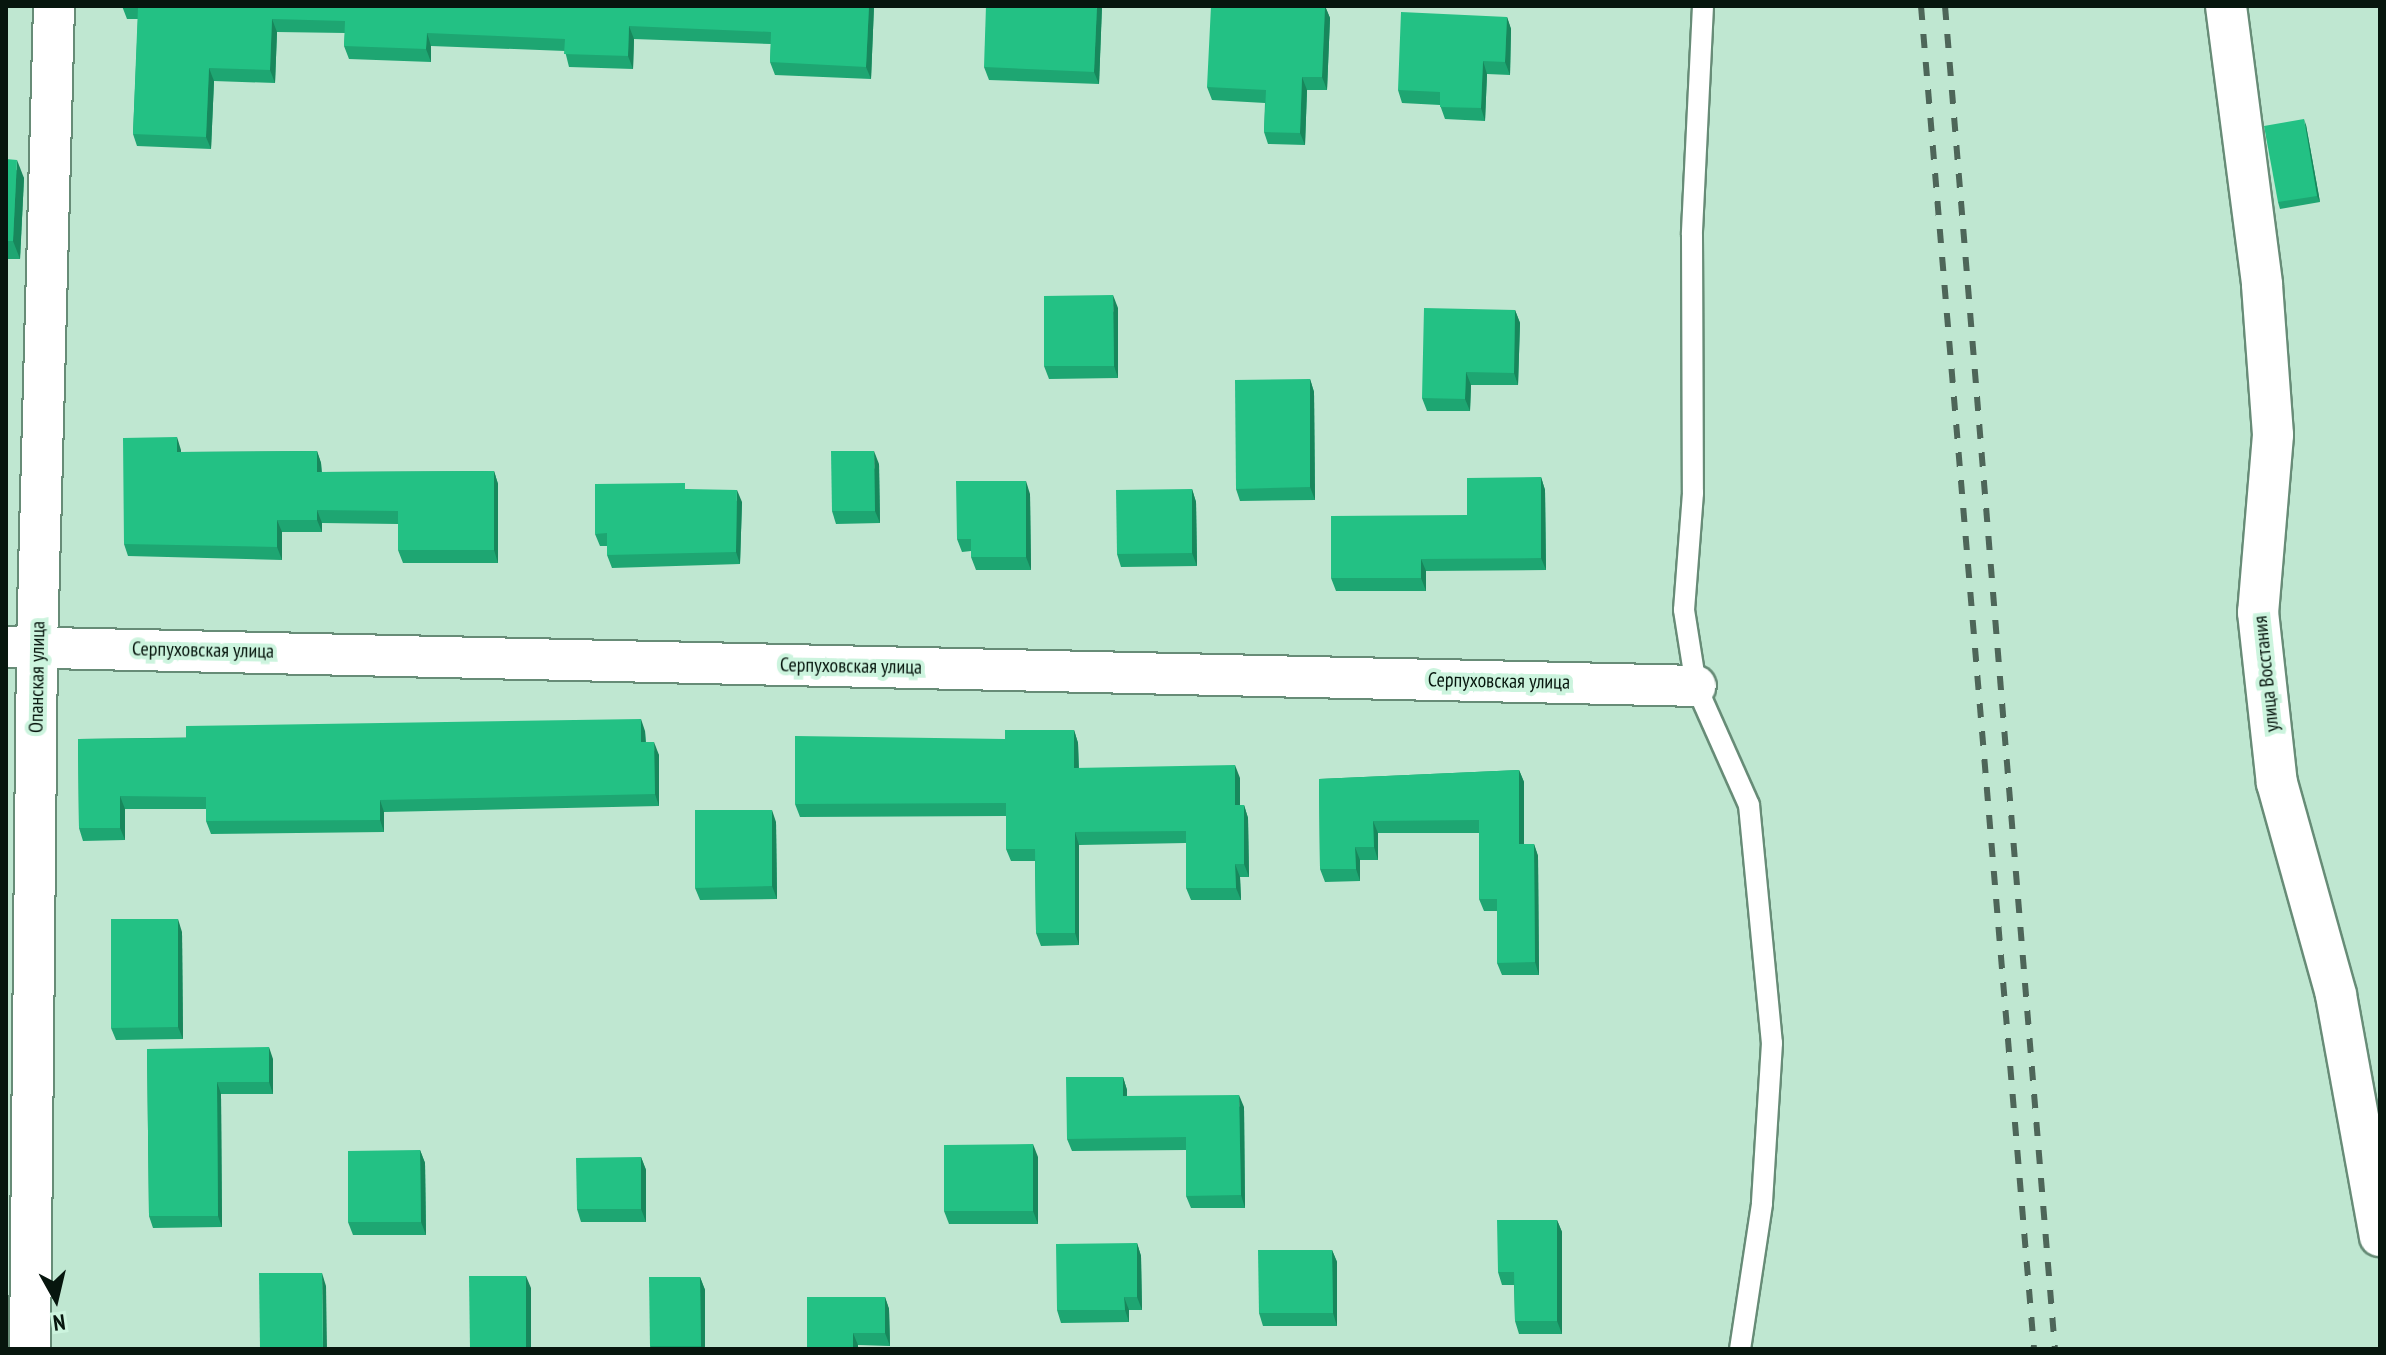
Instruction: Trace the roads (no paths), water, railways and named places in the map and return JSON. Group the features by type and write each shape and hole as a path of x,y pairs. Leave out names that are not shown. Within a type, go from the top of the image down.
{"street":[{"name":"Опанская улица","path":"30,1349 21,646 54,6"},
{"name":"улица Восстания","path":"2226,6 2262,285 2273,435 2258,612 2277,783 2336,995 2380,1236"},
{"name":"Серпуховская улица","path":"21,646 1696,686"}],"lane":[{"path":"1703,6 1692,265 1693,493 1684,610 1696,686 1749,805 1771,1027 1762,1204 1740,1349"}],"railway":[{"path":"1921,6 2034,1349"},
{"path":"1945,6 2055,1349"}]}
